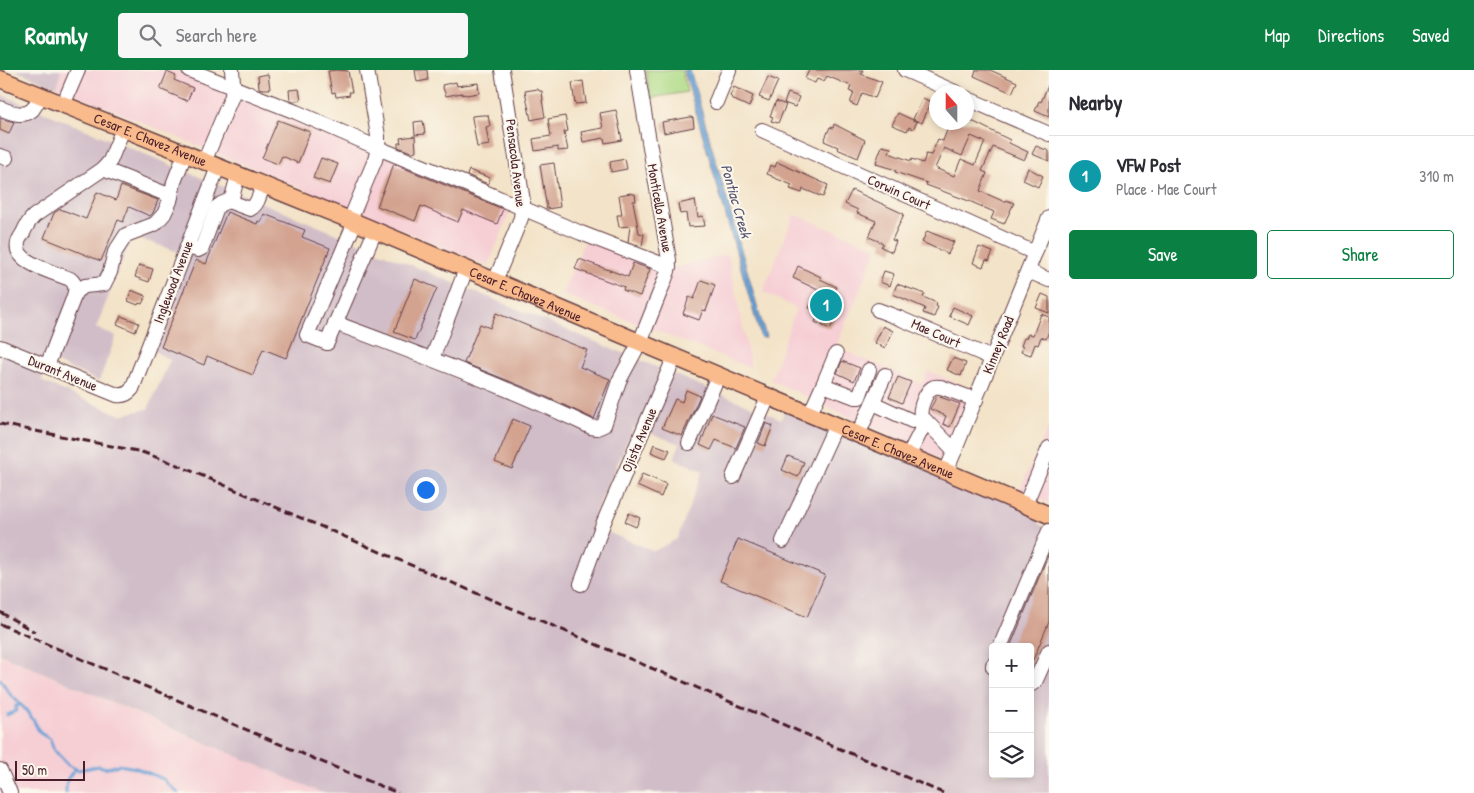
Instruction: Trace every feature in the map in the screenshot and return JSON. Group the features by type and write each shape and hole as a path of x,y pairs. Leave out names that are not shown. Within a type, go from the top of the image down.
{"main road":[{"name":"Cesar E. Chavez Avenue","path":"0,80 375,231 1049,515"}],"street":[{"path":"63,105 78,70"},
{"path":"189,70 296,112 581,233 669,268"},
{"name":"Inglewood Avenue","path":"126,394 132,389 194,248 211,165 232,96 232,70"},
{"path":"367,70 378,136 378,148 352,222 307,335 327,343 375,231"},
{"name":"Pensacola Avenue","path":"495,281 521,218 523,208 523,195 502,70"},
{"name":"Monticello Avenue","path":"335,323 432,359 541,403 591,428 604,425 619,381 640,342 669,268 637,70"},
{"path":"716,102 729,70"},
{"path":"905,70 939,85"},
{"path":"0,108 8,112 22,114 32,111 41,96"},
{"path":"974,101 1049,134"},
{"path":"47,366 76,291 70,279 28,262 20,256 18,243 34,216 103,169 110,161 123,129"},
{"name":"Corwin Court","path":"762,130 1035,253"},
{"path":"76,291 85,286 104,284 110,272 115,252 126,235 155,224 164,214 185,154"},
{"path":"103,169 171,196"},
{"path":"231,201 238,175"},
{"path":"194,248 217,207 231,201 250,209 255,205 263,186"},
{"name":"Kinney Road","path":"946,472 1049,218"},
{"path":"432,359 466,269"},
{"path":"1028,271 1049,280"},
{"name":"Mae Court","path":"878,310 992,358"},
{"name":"Durant Avenue","path":"0,347 117,395 126,394"},
{"path":"810,414 836,354"},
{"name":"Ojista Avenue","path":"581,584 603,524 674,356"},
{"path":"823,385 859,397 869,370"},
{"path":"858,435 885,375"},
{"path":"689,443 718,376"},
{"path":"908,456 921,416 920,408 930,389 941,387 976,400"},
{"path":"733,477 768,397"},
{"path":"873,402 919,421 955,451"},
{"path":"783,541 836,425"},
{"path":"1025,505 1044,473 1049,448"},
{"path":"1002,643 1049,531"},
{"path":"1034,683 1049,651"},
{"path":"0,770 10,793"}],"shaded area":[{"path":"15,70 61,70 57,87"},
{"path":"61,70 192,70 514,202 488,266 57,87"},
{"path":"0,94 781,419 787,405 1043,512 1039,524 1049,529 1049,793 322,793 0,654","holes":["132,236 190,256 154,351 170,360 148,409 120,415 41,381 54,362 99,381 116,336 96,328","634,427 680,444 674,459 703,471 677,539 654,551 590,525"]},
{"path":"794,214 877,248 836,347 922,384 928,371 971,389 942,460 771,380 796,308 763,292"},
{"path":"588,233 675,268 728,254 751,368 562,294"},
{"path":"1049,426 1049,503 1019,491"},
{"path":"0,654 34,669 322,793 0,793"}],"green space":[{"path":"646,70 682,70 687,92 651,98"}],"water":[{"path":"684,70 690,70 766,337 761,338"}],"building":[{"path":"415,70 427,70 428,80 417,82"},
{"path":"809,70 863,70 861,74 882,82 875,98 862,93 857,106 850,103 854,93 849,91 851,86 827,76 824,82 817,79 815,83 805,79"},
{"path":"976,70 990,70 1017,82 1012,93 974,76"},
{"path":"328,71 348,71 352,92 349,92 350,95 336,97 335,92 332,93"},
{"path":"167,72 176,76 174,80 193,88 187,101 160,89"},
{"path":"268,74 270,89 259,88 258,76"},
{"path":"768,77 778,81 769,101 759,97"},
{"path":"583,81 586,103 575,104 572,83"},
{"path":"456,82 457,86 478,83 479,93 462,95 462,93 446,96 442,85"},
{"path":"1049,83 1049,117 1035,111"},
{"path":"734,87 753,96 749,107 732,99 730,96"},
{"path":"299,89 301,100 294,102 290,100 289,90"},
{"path":"538,89 542,91 545,117 531,120 525,91"},
{"path":"788,93 799,97 795,107 784,103"},
{"path":"923,98 929,101 929,107 922,123 913,119"},
{"path":"776,101 786,105 778,123 771,121 773,117 770,116"},
{"path":"616,110 622,140 605,143 604,138 583,142 581,132 603,128 600,113"},
{"path":"898,113 917,122 913,129 909,127 907,131 892,125"},
{"path":"488,115 490,126 486,127 489,145 477,147 472,116"},
{"path":"565,116 568,131 564,132 568,150 558,151 558,147 535,151 533,139 551,136 548,119"},
{"path":"0,118 14,122 9,134 0,130"},
{"path":"693,118 694,127 664,133 662,122"},
{"path":"278,120 310,132 298,163 282,156 278,164 262,158"},
{"path":"423,121 425,134 415,135 414,122"},
{"path":"974,122 1010,140 1009,143 1028,152 1024,160 993,147 982,171 987,173 980,191 1005,202 1006,200 1014,203 1004,224 991,219 994,212 926,185 927,183 895,172 896,170 876,164 882,146 891,148 889,153 923,163 926,154 931,155 938,139 943,141 947,130 974,130","holes":["971,136 985,142 975,165 961,159 954,176 935,168 944,148 962,156"]},
{"path":"834,124 865,140 858,158 824,141 830,127 833,128"},
{"path":"415,136 416,151 411,152 398,147 398,143 401,143 400,138"},
{"path":"1036,146 1049,151 1049,161 1032,154"},
{"path":"321,158 338,164 330,184 313,178"},
{"path":"625,159 627,169 611,172 610,162"},
{"path":"777,162 828,185 823,197 803,189 802,193 790,189 792,185 767,174 770,165 775,167"},
{"path":"554,163 560,207 547,209 540,165"},
{"path":"394,164 503,209 497,224 463,210 458,222 421,206 415,221 377,206"},
{"path":"1028,168 1043,176 1038,187 1023,180"},
{"path":"469,170 490,178 488,184 467,175"},
{"path":"121,186 158,200 150,216 129,207 123,222 118,220 101,261 44,238 54,213 60,209 86,219 97,192 116,200"},
{"path":"852,190 904,214 892,240 896,241 892,252 881,247 883,243 869,237 876,221 857,213 858,210 845,204"},
{"path":"635,194 636,201 633,201 639,233 644,234 642,246 628,242 630,226 619,227 617,215 622,215 619,195"},
{"path":"695,200 698,217 703,216 705,226 688,227 686,213 680,214 678,204"},
{"path":"227,212 257,224 258,221 261,222 264,214 305,230 302,237 330,248 286,358 263,349 253,375 207,356 204,365 161,347 196,260 206,264"},
{"path":"927,231 954,242 948,254 922,242"},
{"path":"979,247 993,252 989,261 986,260 983,267 973,263"},
{"path":"579,259 628,277 633,263 650,269 640,296 623,290 624,287 575,269"},
{"path":"139,265 153,269 149,282 135,277"},
{"path":"798,266 837,287 832,296 843,301 830,329 815,322 819,313 809,308 818,290 793,278"},
{"path":"884,271 894,274 890,286 880,282"},
{"path":"415,279 437,288 415,340 394,332"},
{"path":"701,280 715,285 706,311 703,310 699,320 683,314 689,297 694,299"},
{"path":"897,284 925,294 923,297 937,303 936,306 938,307 934,317 923,313 925,308 893,294"},
{"path":"131,290 146,296 142,304 139,303 138,305 128,301"},
{"path":"1042,294 1049,297 1049,313 1036,308"},
{"path":"953,307 973,316 969,325 949,316"},
{"path":"496,313 587,350 580,367 610,379 594,419 531,390 464,363 480,324 490,328"},
{"path":"1041,314 1049,317 1049,331 1046,339 1041,337 1038,345 1035,344 1031,355 1021,352 1024,338 1028,334 1033,335"},
{"path":"121,316 139,323 135,332 117,324"},
{"path":"883,326 893,331 885,348 875,343"},
{"path":"953,358 966,363 961,376 947,370"},
{"path":"842,361 860,368 854,381 837,373"},
{"path":"898,377 911,382 902,403 889,397"},
{"path":"686,390 700,396 682,436 662,428 675,399 682,402"},
{"path":"937,396 960,404 950,427 943,424 946,416 930,409"},
{"path":"712,414 745,427 736,448 716,440 711,450 700,445"},
{"path":"513,419 530,426 512,469 495,462"},
{"path":"766,423 773,426 765,446 758,443"},
{"path":"654,444 670,450 666,458 651,452"},
{"path":"788,456 804,462 798,477 782,470"},
{"path":"642,474 666,484 661,497 637,486"},
{"path":"629,513 640,518 636,527 625,522"},
{"path":"738,539 825,575 807,617 720,581"},
{"path":"1049,553 1049,622 1034,658 1034,643 1012,643"}],"waterway":[{"path":"0,679 10,694 34,721 40,733 50,739 54,750 68,765 78,770 119,765 136,768 163,779 178,793"},
{"path":"7,715 16,711 16,706 20,705"},
{"path":"66,793 67,780 76,769"}],"railway":[{"path":"0,424 142,452 175,464 943,793"},
{"path":"0,612 35,632"},
{"path":"0,624 398,793"}],"place":[{"name":"VFW Post","path":"826,305"}],"water label":[{"name":"Pontiac Creek","path":"736,201"}]}
